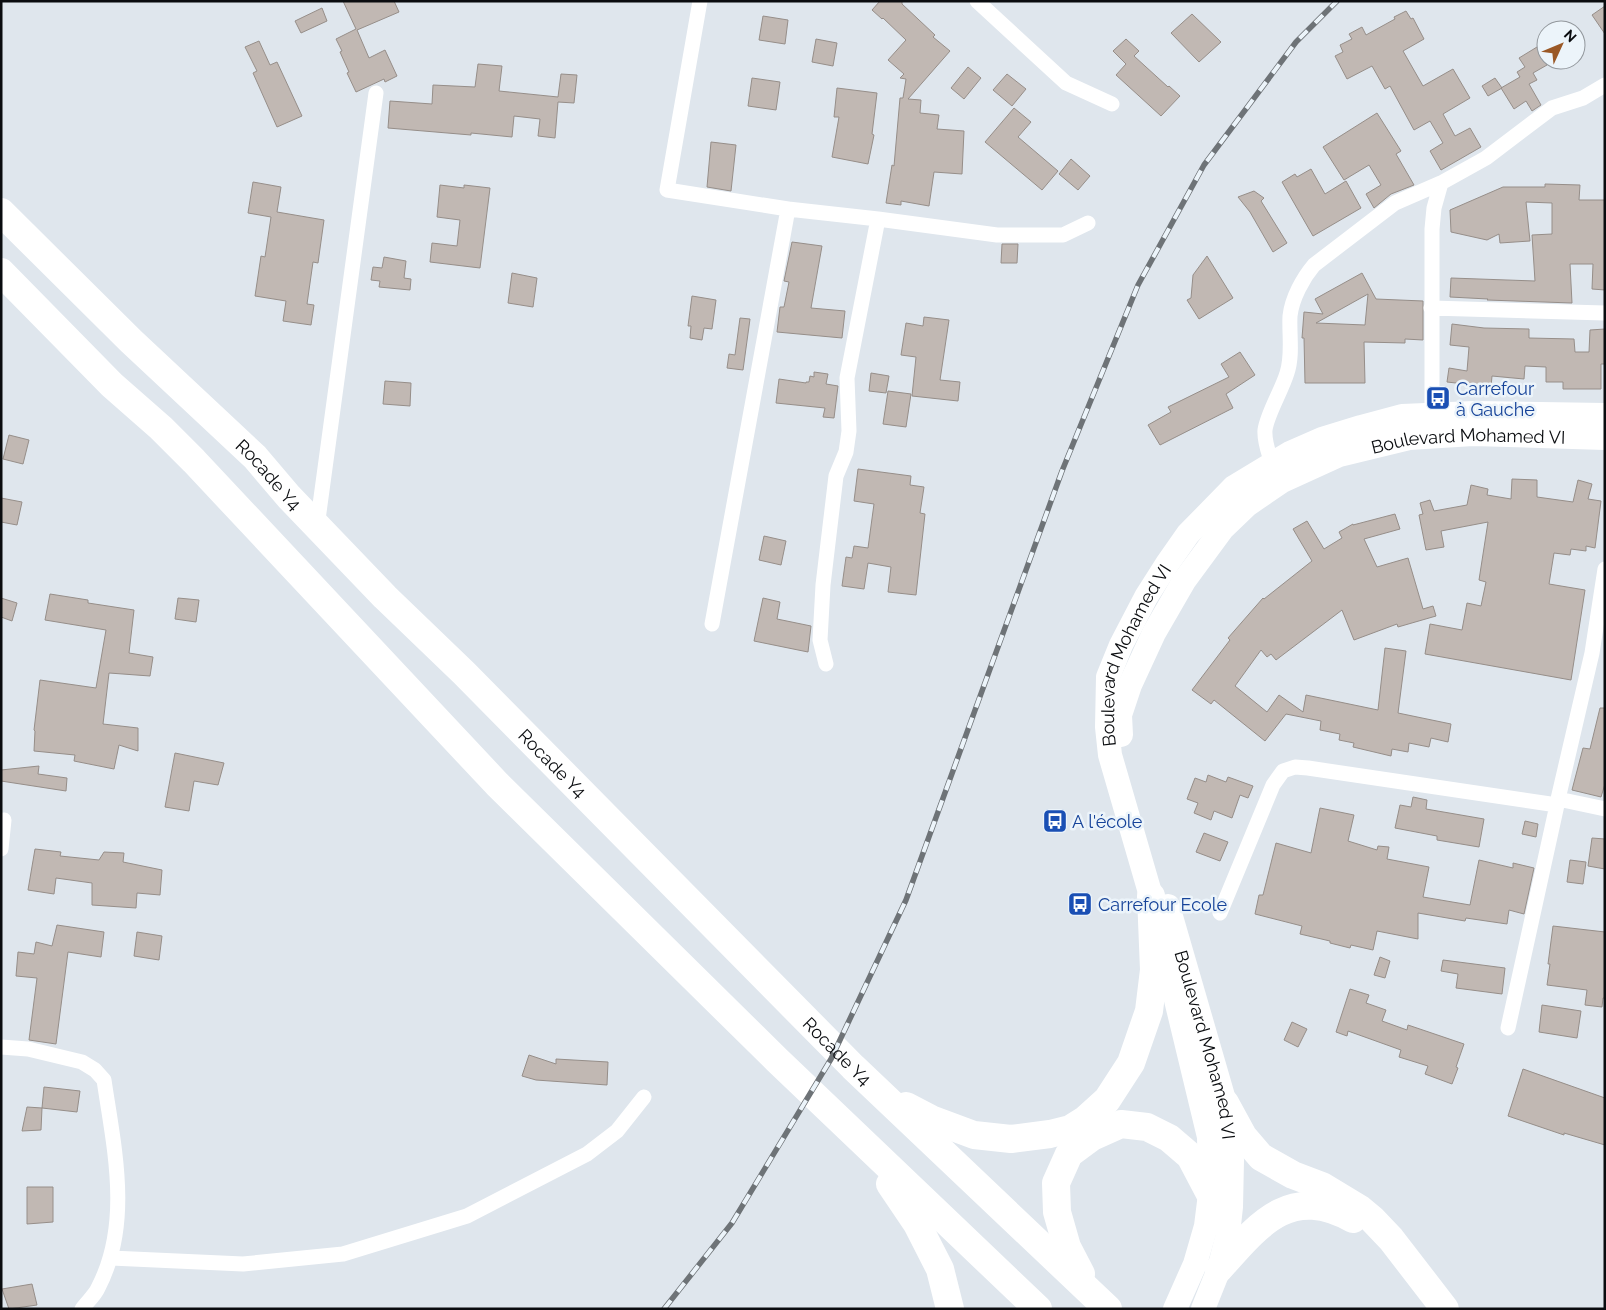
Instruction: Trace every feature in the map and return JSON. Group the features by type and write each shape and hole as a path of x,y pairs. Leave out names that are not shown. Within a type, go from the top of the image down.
{"highway":[{"name":"Rocade Y4","path":"1,212 131,341 255,457 289,497 385,597 464,673 797,1011 1099,1300"},
{"path":"1,272 112,385 161,428 194,461 497,784 777,1060 1038,1309"},
{"path":"877,1089 931,1119 974,1135 1011,1139 1050,1134 1070,1129 1086,1119 1107,1100 1131,1063 1149,1011 1154,970 1150,896"},
{"path":"1225,1103 1243,1136 1261,1157 1293,1175 1322,1186 1372,1218 1391,1239 1445,1309"},
{"path":"1099,1300 1067,1247 1057,1212 1056,1183 1069,1154 1092,1136 1122,1124 1147,1127 1169,1138 1190,1156 1210,1194"},
{"path":"856,1136 918,1224 940,1269 950,1309"},
{"path":"1219,1269 1248,1237 1270,1218 1287,1209 1306,1205 1337,1211 1359,1223 1391,1256 1430,1309"}],"main road":[{"name":"Boulevard Mohamed VI","path":"1203,1309 1219,1269 1228,1234 1231,1207 1232,1160 1225,1103 1186,964 1128,778 1122,748 1120,715 1130,685 1154,632 1184,581 1223,528 1247,505 1282,481 1338,455 1409,438 1432,425 1474,413 1605,415"},
{"name":"Boulevard Mohamed VI","path":"1176,1309 1195,1264 1206,1226 1210,1194 1209,1137 1150,896 1110,755 1107,727 1108,677 1121,645 1146,597 1188,534 1234,487 1272,464 1322,439 1402,416 1473,434 1605,438"}],"street":[{"path":"700,1 667,190 788,209 998,235 1062,236 1088,223"},
{"path":"977,1 1066,83 1112,104"},
{"path":"1272,464 1265,440 1265,428 1287,373 1290,357 1290,316 1292,304 1307,274 1314,265 1396,203 1441,183 1486,158 1552,108 1583,98 1605,85"},
{"path":"317,527 376,93"},
{"path":"1432,425 1432,229 1434,208 1441,183"},
{"path":"712,624 788,209"},
{"path":"826,664 820,640 824,575 836,476 846,452 849,430 847,378 878,219"},
{"path":"1431,308 1605,313"},
{"path":"1508,1028 1558,802 1598,654 1605,569"},
{"path":"1220,913 1273,785 1283,770 1295,767 1308,768 1605,809"},
{"path":"1,849 4,820"},
{"path":"1,1047 28,1049 82,1062 95,1070 104,1080 118,1183 118,1209 111,1258 98,1289 82,1309"},
{"path":"111,1258 244,1264 343,1254 468,1216 587,1154 616,1131 644,1097"}],"building":[{"path":"343,1 394,1 399,12 357,30 369,58 385,50 397,76 385,82 384,79 356,92 347,73 349,72 336,39 356,29"},
{"path":"880,1 902,1 902,4 935,35 933,37 950,51 908,99 921,100 920,113 939,115 937,129 964,131 962,174 934,172 929,206 901,201 901,205 886,203 892,165 894,166 900,98 903,98 906,79 900,78 904,74 888,60 906,40 872,10"},
{"path":"1605,6 1605,34 1592,15"},
{"path":"322,8 327,21 301,33 295,21"},
{"path":"1406,11 1411,19 1413,18 1424,39 1403,51 1423,86 1453,69 1470,98 1443,114 1455,136 1470,128 1481,147 1441,170 1430,151 1443,143 1430,121 1414,130 1390,86 1385,89 1372,66 1347,79 1335,56 1343,52 1340,45 1352,39 1349,34 1362,27 1366,35"},
{"path":"1192,14 1221,42 1199,62 1171,33"},
{"path":"763,16 788,20 785,44 759,40"},
{"path":"816,39 837,43 833,66 812,62"},
{"path":"1126,39 1139,51 1134,56 1180,96 1161,116 1116,75 1126,64 1113,51"},
{"path":"259,41 270,65 277,62 302,116 277,127 253,73 257,71 245,47"},
{"path":"1536,48 1536,70 1538,70 1533,73 1537,80 1529,84 1541,105 1532,111 1526,101 1514,109 1501,88 1520,77 1517,72 1525,67 1519,58"},
{"path":"478,64 502,66 499,91 558,97 561,74 577,75 574,103 558,102 555,138 538,136 540,119 514,116 512,137 388,128 390,101 432,104 433,85 475,87"},
{"path":"968,67 981,78 964,99 951,88"},
{"path":"1007,74 1026,89 1012,106 993,90"},
{"path":"752,78 780,82 776,110 748,106"},
{"path":"1495,78 1502,88 1488,96 1482,86"},
{"path":"837,88 877,93 872,134 874,135 868,164 832,157 839,117 834,117"},
{"path":"1014,108 1031,122 1018,137 1058,171 1042,190 985,142"},
{"path":"1377,113 1401,151 1396,154 1414,185 1391,194 1374,208 1366,194 1381,185 1369,165 1344,180 1323,147"},
{"path":"711,142 736,145 731,191 707,187"},
{"path":"1071,159 1090,176 1078,190 1059,174"},
{"path":"1311,169 1325,194 1346,181 1361,208 1313,236 1282,182 1295,174 1297,177"},
{"path":"253,182 281,187 277,212 324,220 318,263 313,262 307,304 314,305 311,325 283,321 286,301 255,296 261,256 265,257 271,217 248,213"},
{"path":"1545,184 1580,185 1579,200 1605,200 1605,290 1592,289 1593,264 1570,264 1572,303 1450,297 1451,278 1535,281 1532,235 1552,234 1552,203 1526,202 1530,241 1500,243 1499,234 1487,240 1451,232 1450,210 1503,187 1545,187"},
{"path":"440,185 464,188 464,185 490,188 480,268 430,262 432,243 457,246 460,220 437,217"},
{"path":"1254,191 1264,198 1261,201 1287,243 1273,252 1250,212 1238,197"},
{"path":"792,242 822,246 811,308 845,311 842,338 777,332 780,307 784,307 789,282 784,281"},
{"path":"1002,244 1018,244 1017,263 1001,263"},
{"path":"1207,256 1233,298 1199,319 1187,300 1191,298 1193,275"},
{"path":"384,257 406,261 404,278 411,279 410,290 379,287 380,281 371,280 373,267 382,268"},
{"path":"512,273 537,278 533,307 508,303"},
{"path":"1362,273 1376,299 1423,301 1423,340 1405,339 1405,343 1364,342 1365,383 1305,383 1304,338 1302,338 1304,312 1323,314 1315,299","holes":["1368,294 1365,325 1316,323"]},
{"path":"692,296 716,300 712,329 704,328 702,340 690,338 691,326 688,326"},
{"path":"924,317 949,320 940,380 960,382 958,401 912,396 916,357 901,355 906,323 923,326"},
{"path":"740,318 750,319 743,370 727,368 729,354 735,355"},
{"path":"1452,324 1484,328 1529,329 1529,338 1574,339 1575,352 1589,352 1590,330 1605,329 1605,364 1601,364 1601,389 1563,389 1563,382 1546,382 1546,367 1525,366 1524,379 1492,376 1491,387 1447,382 1449,368 1467,371 1469,347 1450,345"},
{"path":"1240,352 1255,375 1226,394 1233,408 1160,445 1148,425 1171,412 1168,407 1229,377 1221,364"},
{"path":"814,372 828,374 826,384 838,386 834,418 823,417 825,408 776,403 779,379 806,383 809,382 810,376 814,377"},
{"path":"871,373 889,376 886,393 869,391"},
{"path":"385,381 411,383 410,406 383,404"},
{"path":"888,391 911,394 906,427 883,424"},
{"path":"9,435 29,440 23,464 3,459"},
{"path":"858,469 911,476 910,485 924,487 920,513 925,514 916,595 888,592 891,567 868,563 864,589 842,586 846,557 852,558 854,546 868,548 874,504 854,501"},
{"path":"1512,479 1537,480 1537,497 1573,502 1578,480 1592,484 1588,499 1601,501 1595,548 1586,546 1586,551 1571,549 1570,555 1554,553 1549,584 1585,590 1571,680 1425,654 1430,624 1462,630 1467,603 1481,606 1486,582 1479,580 1488,522 1441,531 1444,547 1426,550 1419,515 1423,514 1420,503 1430,500 1434,511 1467,505 1471,485 1488,489 1487,495 1511,499"},
{"path":"1,498 22,502 17,525 1,522"},
{"path":"1395,514 1400,529 1364,539 1377,567 1408,558 1423,609 1433,606 1436,616 1398,627 1397,624 1354,640 1342,610 1276,660 1271,654 1267,657 1261,650 1235,686 1267,712 1279,695 1303,712 1306,695 1378,710 1385,648 1406,651 1398,713 1451,724 1448,742 1431,738 1429,747 1409,743 1408,752 1392,749 1391,756 1353,747 1354,743 1339,740 1340,734 1320,730 1321,721 1286,714 1265,741 1214,700 1211,704 1192,690 1230,640 1228,638 1263,598 1312,561 1293,529 1307,521 1324,549 1342,538 1339,532 1353,524"},
{"path":"764,536 786,541 781,565 759,560"},
{"path":"50,594 88,600 88,603 134,610 129,653 153,657 150,676 109,673 103,724 138,728 138,751 119,745 114,769 74,761 75,755 34,751 34,730 40,680 96,688 106,630 45,620"},
{"path":"1,598 17,603 12,621 1,617"},
{"path":"178,598 199,600 196,622 175,619"},
{"path":"763,598 780,602 777,619 811,626 808,652 754,641"},
{"path":"1600,708 1605,708 1605,784 1601,797 1572,790 1583,748 1590,749"},
{"path":"175,753 224,763 218,785 194,781 189,811 165,807"},
{"path":"39,766 38,774 67,778 66,791 1,781 1,770"},
{"path":"1208,775 1226,782 1228,777 1253,786 1248,798 1240,795 1232,818 1214,811 1211,820 1194,813 1198,803 1187,799 1195,778 1206,782"},
{"path":"1413,797 1427,800 1426,809 1484,819 1479,847 1437,840 1437,836 1395,828 1400,805 1411,807"},
{"path":"1320,808 1354,815 1348,841 1377,850 1378,846 1389,847 1387,859 1429,867 1423,897 1470,905 1479,860 1513,868 1513,863 1534,868 1524,914 1509,910 1507,924 1466,918 1465,921 1418,913 1418,939 1377,931 1373,950 1351,945 1350,948 1300,934 1302,926 1255,914 1259,895 1263,895 1276,843 1311,853"},
{"path":"1525,821 1538,824 1536,837 1522,834"},
{"path":"1204,833 1228,842 1220,861 1196,852"},
{"path":"1592,838 1605,839 1605,869 1588,866"},
{"path":"35,849 61,852 60,856 99,860 104,852 124,853 123,862 162,870 160,895 137,893 136,908 92,905 92,883 56,878 54,894 28,890"},
{"path":"1570,860 1586,862 1583,884 1567,882"},
{"path":"57,925 104,932 101,957 68,952 56,1044 29,1040 37,978 16,976 18,952 34,954 36,942 52,946"},
{"path":"1553,926 1605,932 1605,998 1603,998 1602,1007 1585,1005 1587,990 1547,985"},
{"path":"137,932 162,936 159,960 134,956"},
{"path":"1380,957 1390,961 1385,978 1374,975"},
{"path":"1443,960 1505,968 1502,994 1456,988 1458,974 1441,971"},
{"path":"1350,989 1369,995 1366,1003 1386,1010 1382,1021 1407,1030 1408,1025 1464,1044 1452,1084 1425,1074 1428,1066 1399,1057 1401,1050 1348,1031 1347,1036 1336,1032"},
{"path":"1542,1005 1581,1011 1577,1038 1539,1032"},
{"path":"1292,1022 1307,1029 1298,1047 1284,1040"},
{"path":"529,1055 556,1064 556,1059 608,1062 607,1085 536,1080 522,1076"},
{"path":"1523,1069 1605,1098 1605,1145 1564,1133 1564,1135 1508,1116"},
{"path":"44,1087 80,1091 77,1112 42,1108"},
{"path":"27,1107 42,1108 41,1130 22,1131"},
{"path":"27,1187 53,1187 53,1222 27,1224"},
{"path":"32,1284 37,1305 9,1309 2,1289"}],"railway":[{"path":"664,1309 732,1223 831,1059 906,900 1062,471 1138,285 1204,165 1296,42 1337,1"}],"place":[{"name":"Carrefour à Gauche","path":"1438,398"},
{"name":"A l'école","path":"1055,821"},
{"name":"Carrefour Ecole","path":"1080,904"}]}
